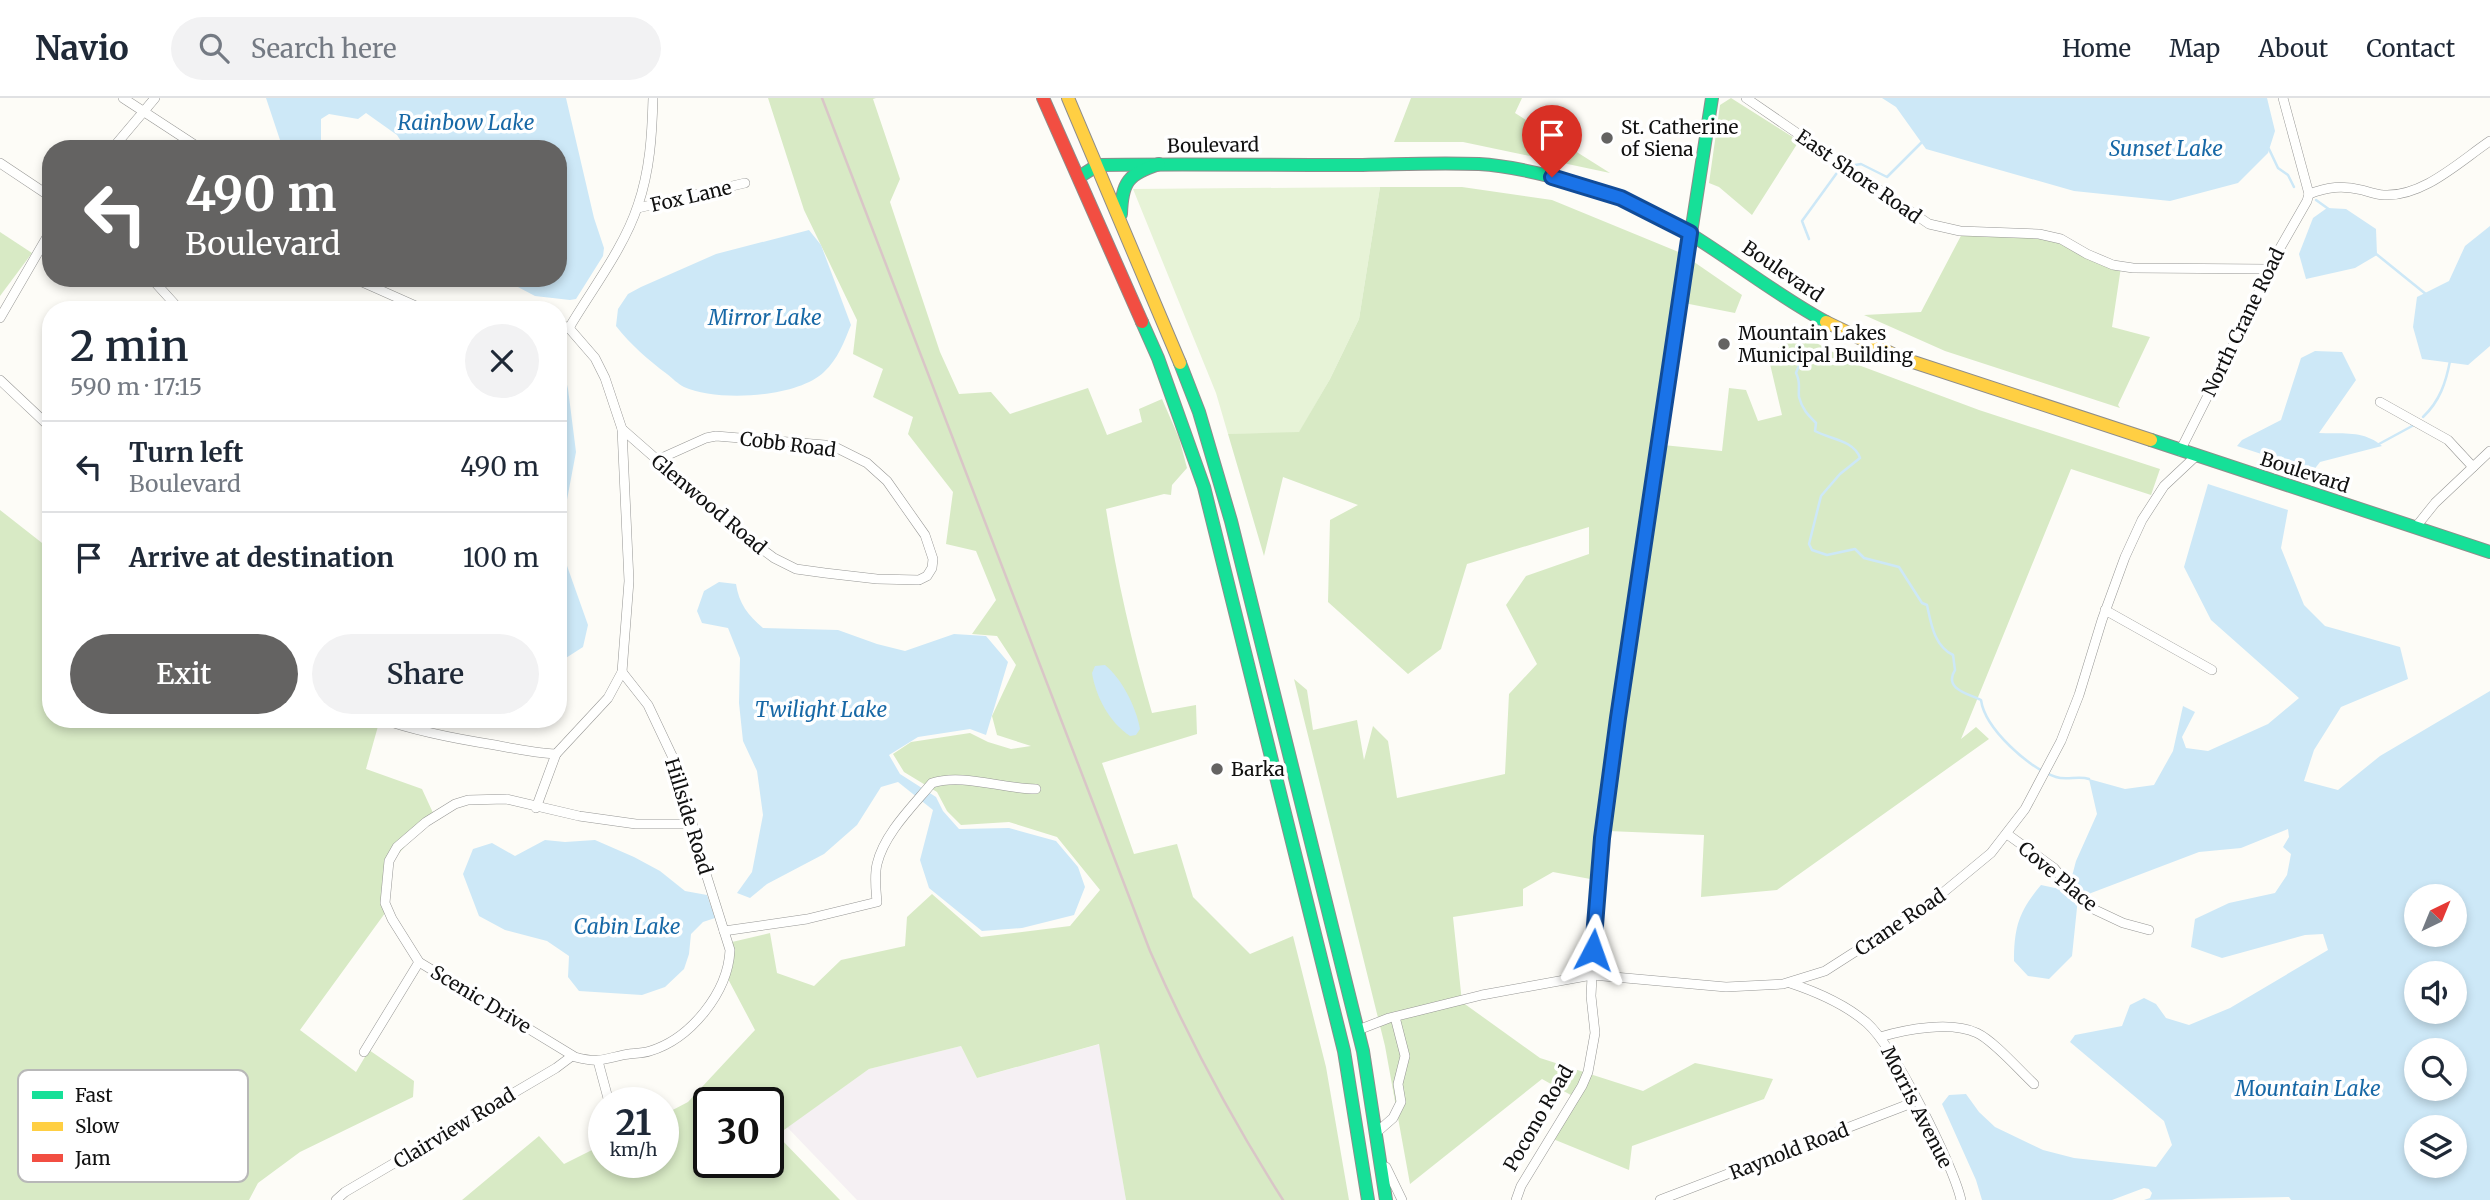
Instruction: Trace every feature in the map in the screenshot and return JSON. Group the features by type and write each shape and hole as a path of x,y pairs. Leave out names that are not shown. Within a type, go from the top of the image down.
{"main road":[{"path":"1043,98 1158,358 1204,487 1342,1040 1354,1099 1368,1200"},
{"path":"1068,98 1121,217 1199,412 1227,509 1358,1030 1377,1132 1386,1200"},
{"name":"Pocono Road","path":"1690,233 1712,98"},
{"path":"1121,217 1121,194 1131,175 1140,169 1159,164"},
{"name":"Boulevard","path":"1098,165 1482,164 1521,170 1594,188 1621,198 1690,233 1813,316 1901,358 2490,552"},
{"path":"1079,177 1098,165"}],"street":[{"path":"123,98 187,140"},
{"path":"119,140 155,98"},
{"path":"536,808 556,754 608,698 622,671 629,558 622,429 605,377 595,358 569,328 638,208 651,148 653,98"},
{"name":"East Shore Road","path":"1746,98 1929,224 1960,231 2039,234 2061,239 2113,265 2133,268 2268,269"},
{"path":"2283,98 2309,194 2331,186 2351,187 2383,195 2410,192 2435,179 2490,141"},
{"path":"0,163 42,191"},
{"name":"Fox Lane","path":"638,208 745,183"},
{"name":"North Crane Road","path":"2180,451 2253,306 2268,269 2309,194"},
{"name":"Pocono Road","path":"1516,1200 1521,1185 1570,1107 1588,1072 1595,1033 1591,975 1602,838 1690,233"},
{"path":"0,317 42,245"},
{"path":"159,287 172,301"},
{"path":"373,287 405,301"},
{"path":"0,380 42,420"},
{"path":"2380,402 2448,440 2473,467"},
{"name":"Glenwood Road","path":"622,429 743,535 774,558 796,569 877,579 919,580 927,576"},
{"name":"Cobb Road","path":"657,460 716,436 825,446 853,454 887,481 925,535 933,559 927,576"},
{"path":"2415,528 2435,503 2490,451"},
{"name":"Crane Road","path":"1358,1030 1395,1017 1494,992 1591,975 1726,987 1754,987 1788,982 1825,971 1928,905 1991,853 2025,809 2048,769 2075,704 2105,610 2142,520 2164,486 2196,456"},
{"path":"2105,610 2212,670"},
{"name":"Hillside Road","path":"622,671 648,705 675,762 724,931"},
{"path":"407,728 542,754 556,754"},
{"path":"724,931 807,919 877,902 876,867 880,855 897,827 932,783 956,779 1016,789 1036,789"},
{"name":"Scenic Drive","path":"692,824 636,824 536,808 506,799 455,804 426,822 397,847 389,861 385,903 391,919 419,962 572,1056 598,1061 649,1052 691,1029 721,983 729,962 730,950 724,931"},
{"name":"Cove Place","path":"2007,834 2059,873 2080,900 2108,916 2149,930"},
{"path":"364,1052 419,962"},
{"name":"Morris Avenue","path":"1788,982 1818,993 1851,1011 1880,1037 1917,1101 1961,1200"},
{"path":"1377,1132 1393,1118 1401,1102 1398,1084 1405,1056 1395,1017"},
{"path":"1880,1037 1920,1028 1955,1028 1977,1033 2034,1084"},
{"name":"Clairview Road","path":"336,1200 345,1192 572,1056"},
{"path":"598,1061 605,1087"},
{"name":"Raynold Road","path":"1660,1200 1917,1101"},
{"path":"1380,1154 1402,1200"}],"shaded area":[{"path":"1100,1044 1126,1200 857,1200 787,1127 869,1069 961,1046 977,1078"}],"green space":[{"path":"768,98 876,98 873,99 900,179 890,202 940,352 959,394 991,392 1010,414 1088,388 1107,435 1142,422 1139,409 1162,399 1179,438 1187,468 1172,485 1171,495 1164,494 1106,509 1126,612 1152,713 1196,705 1197,734 1102,763 1134,854 1177,844 1193,897 1250,954 1293,936 1326,1067 1349,1200 1126,1200 1099,1044 977,1078 961,1046 869,1069 784,1130 784,1087 702,1087 755,1030 727,977 732,942 770,933 777,973 814,986 841,960 905,946 907,917 932,894 981,937 1070,926 1100,890 1057,837 1009,822 961,825 947,811 937,792 904,772 893,754 911,742 970,733 1011,749 1031,746 997,735 992,716 1016,665 997,636 972,634 996,600 976,551 946,544 953,492 908,434 913,417 873,397 883,369 853,354 857,320 804,210"},
{"path":"1411,98 1522,98 1515,113 1610,173 1463,142 1394,142"},
{"path":"1731,98 1799,141 1752,215 1719,187 1709,183 1720,105"},
{"path":"1380,187 1359,319 1330,379 1299,433 1228,434 1216,393 1133,189"},
{"path":"1380,187 1462,187 1552,200 1681,253 1742,295 1735,313 1684,303 1663,445 1722,451 1729,388 1746,390 1758,421 1782,415 1770,364 1789,328 1853,363 1979,410 2160,469 2151,495 2071,469 1961,739 1976,727 1989,739 1777,890 1701,897 1704,835 1608,831 1601,881 1553,872 1523,889 1523,906 1453,917 1462,1002 1540,1058 1643,1091 1695,1063 1773,1079 1764,1099 1632,1146 1629,1170 1553,1139 1578,1099 1542,1079 1410,1184 1385,1046 1294,679 1307,690 1313,730 1357,720 1364,760 1373,726 1388,741 1397,798 1505,774 1509,694 1537,664 1506,605 1526,576 1589,554 1589,527 1467,564 1441,649 1408,674 1328,602 1330,520 1358,505 1283,477 1264,556 1228,434 1299,432 1330,379 1359,319"},
{"path":"1964,230 2050,238 2121,267 2112,327 2150,337 2118,405 2120,408 1945,351 1864,315 1921,312"},
{"path":"0,232 32,253 0,296"},
{"path":"0,510 42,543 42,728 377,728 366,769 422,789 434,815 389,864 388,909 300,1030 356,1072 369,1050 414,1081 413,1097 300,1152 258,1183 249,1200 0,1200"},
{"path":"693,1097 693,1178 784,1178 784,1142 840,1200 462,1200 539,1136 564,1164 588,1152 588,1178 679,1178 679,1107"}],"water":[{"name":"Rainbow Lake","path":"266,98 566,98 594,218 604,248 603,256 576,299 535,296 518,287 567,287 567,140 400,140 366,113 358,119 329,114 321,119 321,140 280,140"},
{"name":"Sunset Lake","path":"1882,98 2267,98 2275,131 2268,153 2238,183 2170,201 2074,191 1926,149 1896,107"},
{"path":"2327,208 2346,209 2376,229 2377,255 2355,268 2306,279 2299,254 2313,218"},
{"path":"2490,226 2490,346 2468,365 2422,359 2413,327 2417,297 2449,281 2465,246"},
{"name":"Mirror Lake","path":"809,230 821,245 851,325 833,362 812,381 777,392 756,395 698,392 677,383 616,326 618,309 628,294 641,287 716,254"},
{"path":"2315,351 2342,352 2356,380 2319,433 2360,435 2382,446 2320,462 2313,471 2237,446 2242,440 2281,420 2301,358"},
{"path":"567,385 568,389 576,452 567,500"},
{"name":"Mountain Lake","path":"2208,484 2288,510 2281,548 2304,605 2325,626 2400,647 2408,679 2341,707 2314,750 2304,781 2338,790 2380,756 2490,691 2490,1200 2291,1200 2289,1197 2144,1200 2150,1198 2152,1193 2144,1188 2112,1200 1982,1200 1976,1180 1942,1104 1949,1095 1966,1094 1979,1112 1995,1127 2043,1150 2074,1158 2156,1167 2172,1145 2164,1121 2070,1042 2075,1035 2122,1026 2130,1005 2144,998 2156,1004 2166,1018 2189,1025 2230,1008 2328,950 2323,934 2305,935 2222,958 2191,947 2195,919 2229,903 2275,893 2287,875 2291,854 2283,847 2289,837 2288,829 2241,848 2199,852 2078,898 2072,956 2049,979 2028,976 2014,961 2019,920 2034,894 2041,885 2055,888 2071,880 2076,861 2097,814 2089,779 2125,789 2154,785 2173,751 2183,706 2195,712 2182,737 2186,748 2208,751 2268,724 2299,698 2211,620 2184,567"},
{"path":"567,566 588,625 583,647 567,657"},
{"name":"Twilight Lake","path":"719,582 736,584 745,609 763,628 838,630 905,651 954,634 986,636 1008,662 986,735 970,729 918,737 889,755 900,774 936,797 943,811 959,829 1009,828 1056,841 1078,867 1085,887 1074,915 1022,928 982,931 929,888 920,860 933,810 898,782 881,787 857,825 824,854 767,884 750,898 737,893 752,872 763,815 757,771 743,741 739,703 740,658 728,628 702,623 697,611 704,591"},
{"path":"1105,665 1117,678 1132,703 1140,729 1136,735 1130,736 1116,724 1100,700 1092,673 1095,666"},
{"name":"Cabin Lake","path":"545,840 595,840 660,871 685,891 707,895 715,918 703,922 691,934 684,969 665,987 642,995 579,991 568,977 569,956 547,941 505,930 479,916 463,874 473,849 492,843 515,856"}],"waterway":[{"path":"1855,165 1861,164 1887,177 1923,141"},
{"path":"2269,149 2278,168 2288,175 2294,187"},
{"path":"1809,239 1802,221 1839,170"},
{"path":"2316,200 2330,210"},
{"path":"2375,253 2427,295"},
{"path":"1801,338 1799,347 1802,357 1796,373 1802,405 1816,423 1815,431 1847,444 1860,458 1840,474 1821,496 1809,544 1812,550 1827,555 1855,549 1864,558 1899,567 1922,603 1927,605 1937,640 1953,655 1955,670 1952,682 1955,686 1981,700 1984,711 1999,735 2033,765 2060,778 2089,779"},
{"path":"2423,417 2441,391 2450,361"},
{"path":"2379,444 2414,425"}],"railway":[{"path":"822,98 1150,951 1212,1078 1283,1200"}],"traffic: fast":[{"path":"1691,233 1712,98"},
{"path":"1079,177 1098,165 1444,163 1513,168 1590,187 1650,211 1826,322"},
{"path":"1121,214 1123,194 1129,181 1140,172 1159,164"},
{"path":"1142,322 1158,358 1204,487 1344,1051 1368,1200"},
{"path":"1180,363 1199,412 1231,521 1363,1051 1386,1200"},
{"path":"2151,440 2490,552"}],"traffic: slow":[{"path":"1068,98 1180,363"},
{"path":"1826,322 1901,358 2151,440"}],"traffic: jam":[{"path":"1043,98 1142,322"}],"place":[{"name":"St. Catherine of Siena","path":"1607,138"},
{"name":"Mountain Lakes Municipal Building","path":"1724,344"},
{"name":"Barka","path":"1217,769"}],"route":[{"path":"1552,177 1621,198 1690,233 1618,718 1602,838 1593,950"}]}
